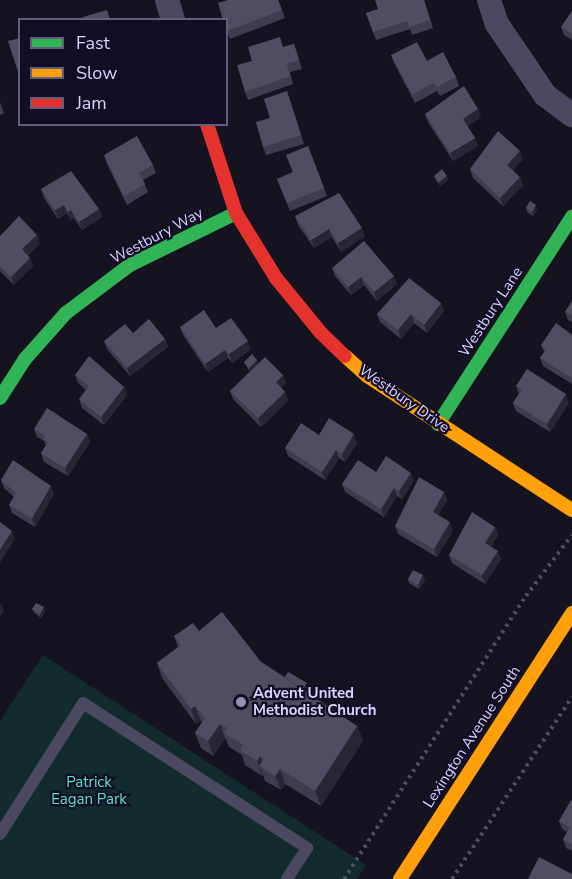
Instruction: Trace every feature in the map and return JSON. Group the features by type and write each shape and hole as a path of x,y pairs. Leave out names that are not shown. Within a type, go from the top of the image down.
{"street":[{"path":"166,0 172,18"},
{"path":"489,0 497,24 545,95 572,115"},
{"name":"Westbury Drive","path":"208,126 236,213 276,278 321,333 367,376 572,510"},
{"name":"Westbury Way","path":"0,398 25,359 66,313 130,265 236,213"},
{"name":"Westbury Lane","path":"438,424 572,217"},
{"name":"Lexington Avenue South","path":"400,879 572,613"}],"lane":[{"path":"0,834 83,703 307,848 287,879"}],"path":[{"path":"344,879 526,596 572,535"},
{"path":"452,879 572,697"}],"green space":[{"name":"Patrick Eagan Park","path":"43,655 366,865 357,879 0,879 0,721"}],"building":[{"path":"228,0 278,0 282,10 228,31 228,18 222,18 218,3"},
{"path":"375,0 424,0 430,20 409,27 407,21 373,32 366,13 378,9"},
{"path":"107,10 109,18 83,18"},
{"path":"572,11 572,34 561,27"},
{"path":"280,37 283,47 294,44 299,60 287,64 290,76 245,92 237,65 252,61 248,47"},
{"path":"18,38 18,72 8,41"},
{"path":"417,42 427,61 443,52 456,77 437,87 434,83 412,94 391,55"},
{"path":"464,86 478,109 463,119 475,138 450,153 425,114"},
{"path":"287,91 301,135 263,147 256,122 270,118 264,99"},
{"path":"498,131 520,151 507,165 520,177 500,198 470,169"},
{"path":"137,136 153,165 139,173 145,184 124,196 104,155"},
{"path":"308,146 324,188 287,203 277,179 293,172 286,155"},
{"path":"442,169 447,176 438,183 434,176"},
{"path":"71,171 99,209 79,222 71,210 68,212 64,205 55,210 41,189"},
{"path":"339,193 362,228 338,243 329,229 311,240 295,216"},
{"path":"530,201 536,205 532,212 526,208"},
{"path":"19,216 37,235 22,249 30,258 11,277 0,266 0,236"},
{"path":"364,241 394,276 374,292 361,277 348,287 332,268"},
{"path":"409,278 441,303 424,325 411,314 398,330 377,314"},
{"path":"572,301 572,315 565,312"},
{"path":"204,310 216,328 231,318 248,341 229,354 225,350 205,364 180,327"},
{"path":"149,319 165,339 127,368 104,341 125,324 133,333"},
{"path":"556,323 572,335 572,378 540,358 546,349 541,345"},
{"path":"252,354 257,360 249,368 244,362"},
{"path":"89,356 124,387 101,417 79,399 89,386 75,375"},
{"path":"265,357 283,375 276,382 285,392 258,418 230,391"},
{"path":"527,369 566,394 547,424 513,403 522,389 516,386"},
{"path":"47,408 87,434 65,468 41,453 48,442 43,439 45,436 34,429"},
{"path":"329,418 354,434 342,454 336,450 322,472 285,448 301,423 319,435"},
{"path":"386,456 411,473 399,491 394,488 381,509 342,484 358,460 376,472"},
{"path":"13,460 51,486 32,518 9,505 16,493 1,480"},
{"path":"419,477 444,492 433,512 450,522 434,549 395,526"},
{"path":"472,512 495,527 485,543 498,551 482,575 449,555"},
{"path":"0,522 12,531 0,550"},
{"path":"413,570 423,575 418,585 408,579"},
{"path":"36,603 44,607 40,614 32,609"},
{"name":"Advent United Methodist Church","path":"222,612 261,662 357,726 315,791 280,769 275,776 259,766 264,759 260,756 257,761 240,750 243,745 224,733 227,728 220,724 208,741 195,733 205,718 195,706 191,709 157,663 181,645 174,636 193,623 199,631"},
{"path":"288,672 307,683 303,689 285,677"},
{"path":"571,800 572,845 563,839 570,828 559,821"},
{"path":"539,857 572,874 572,879 528,879"}],"traffic: fast":[{"path":"0,398 25,359 66,313 130,265 236,213"},
{"path":"438,424 572,217"}],"traffic: slow":[{"path":"345,356 367,376 572,510"},
{"path":"400,879 572,613"}],"traffic: jam":[{"path":"208,126 236,213 276,278 321,333 345,356"}],"place":[{"name":"Advent United Methodist Church","path":"241,702"}]}
